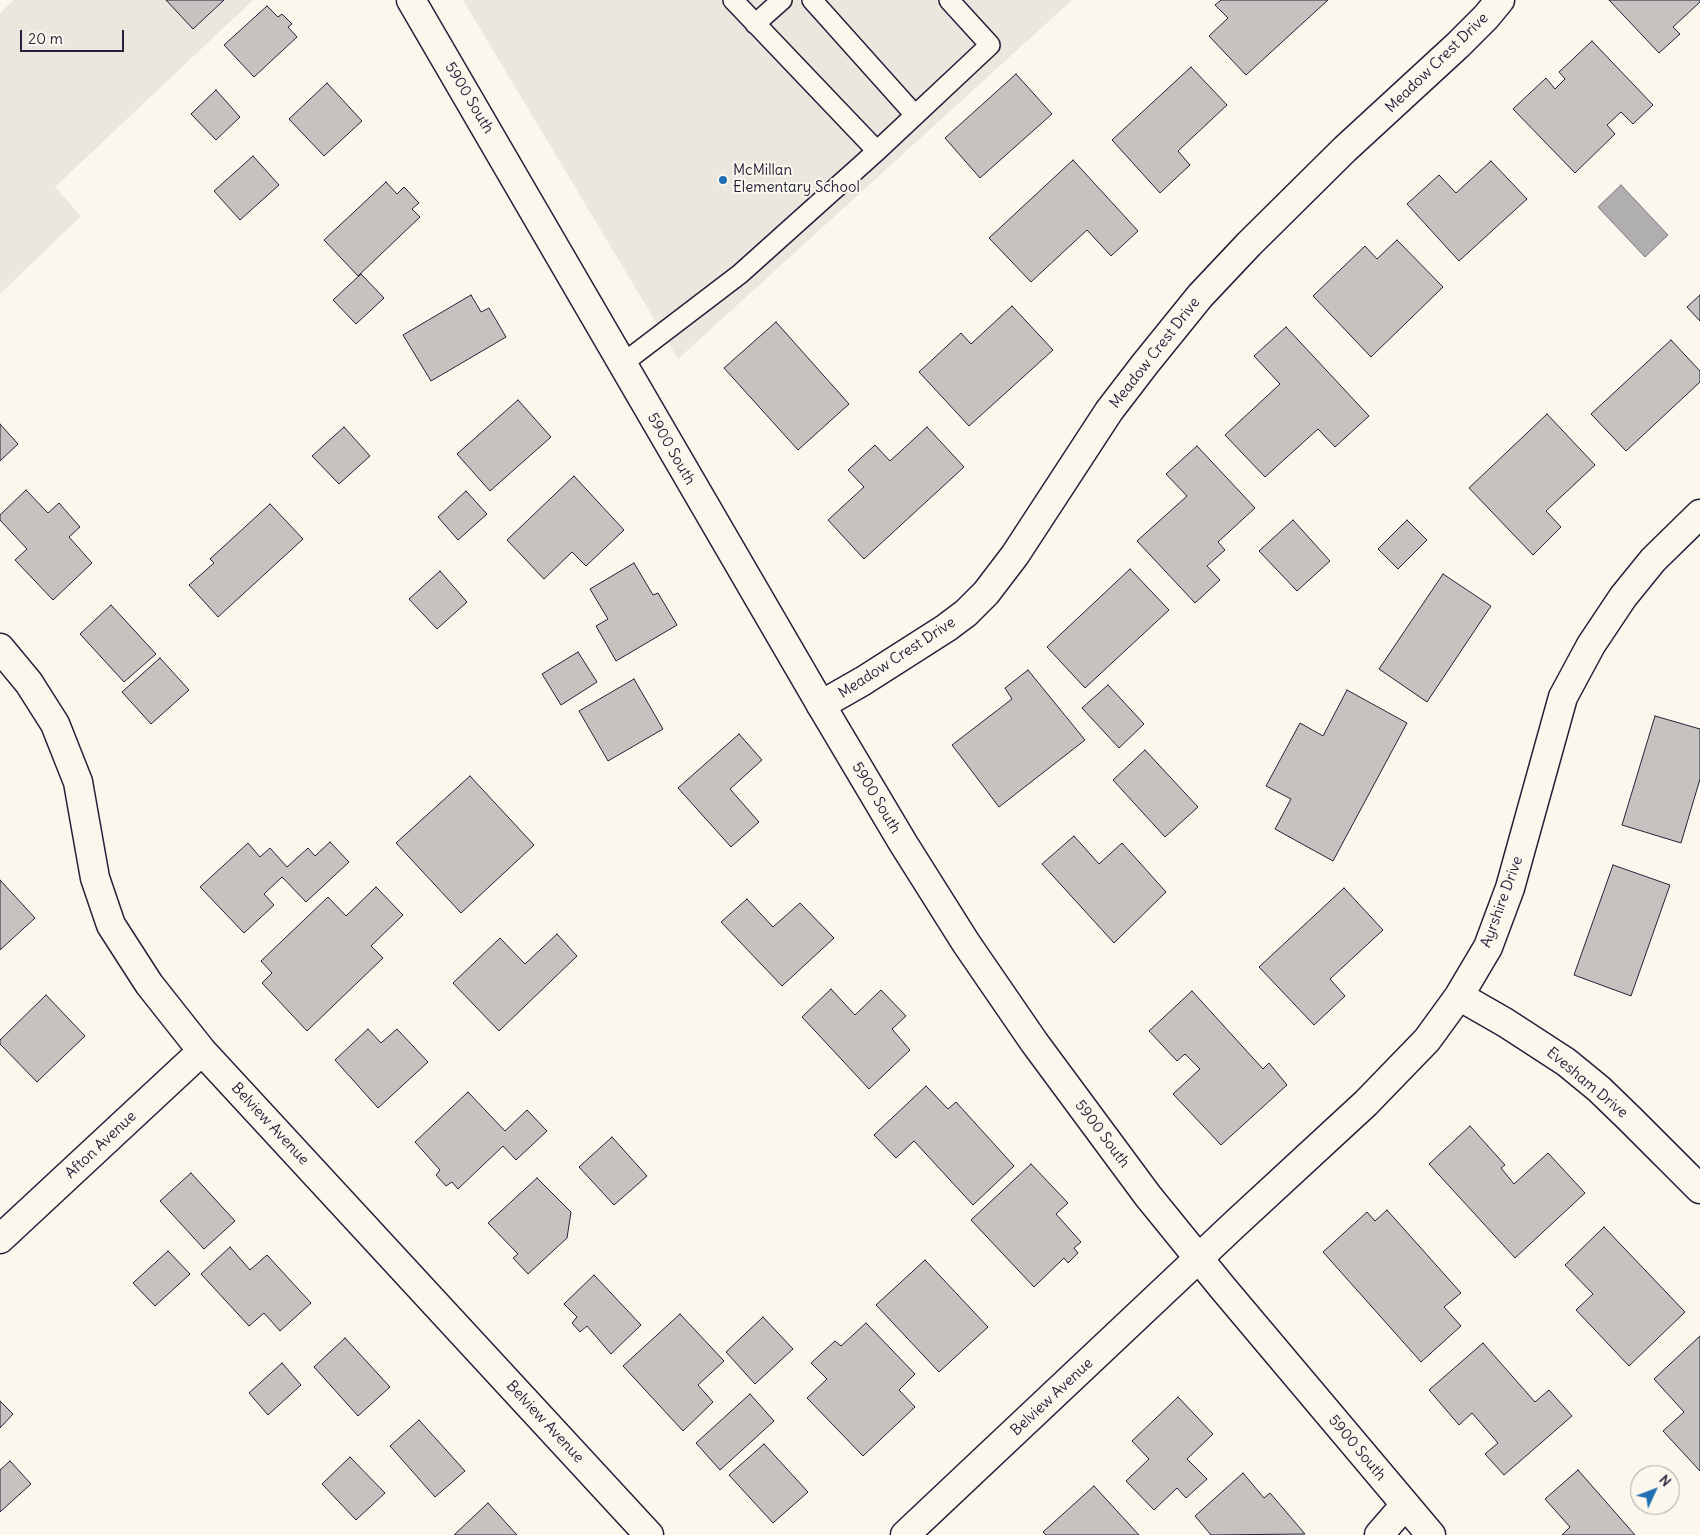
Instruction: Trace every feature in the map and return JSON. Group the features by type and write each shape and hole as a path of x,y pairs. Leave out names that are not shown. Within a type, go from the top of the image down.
{"street":[{"name":"5900 South","path":"411,0 821,705 908,852 966,943 1029,1034 1148,1196 1431,1535"},
{"name":"Meadow Crest Drive","path":"821,705 863,682 946,628 966,613 986,593 1015,555 1109,411 1200,296 1249,244 1345,150 1458,45 1500,0"},
{"name":"Ayrshire Drive","path":"1199,1259 1366,1103 1427,1040 1459,996 1488,946 1510,888 1563,697 1592,646 1624,596 1653,560 1700,514"},
{"name":"Belview Avenue","path":"0,648 29,683 55,724 78,782 96,878 111,925 148,984 202,1051 649,1535"},
{"name":"Evesham Drive","path":"1459,996 1506,1023 1566,1062 1630,1119 1700,1189"},
{"name":"Afton Avenue","path":"0,1239 202,1051"},
{"name":"Belview Avenue","path":"905,1535 1199,1259"},
{"path":"1379,1535 1405,1505"}],"lane":[{"path":"733,0 877,152"},
{"path":"755,24 782,0"},
{"path":"812,0 915,115"},
{"path":"622,364 740,274 877,152 990,44 948,0"}],"shaded area":[{"path":"14,0 253,0 55,187 81,216 0,294 0,13"},
{"name":"McMillan Elementary School","path":"463,0 1072,0 678,359"},
{"path":"1621,185 1668,235 1645,257 1598,207"}],"building":[{"path":"166,0 224,0 193,29"},
{"path":"1221,0 1328,0 1246,75 1209,36 1228,18 1215,5"},
{"path":"1609,0 1700,0 1700,2 1673,27 1680,34 1659,53"},
{"path":"267,6 278,17 282,14 292,24 288,27 297,37 254,77 224,45"},
{"path":"1592,41 1653,105 1633,124 1621,112 1607,125 1615,134 1575,173 1513,109 1546,78 1555,89 1565,79 1559,72"},
{"path":"1191,67 1227,105 1178,151 1190,165 1160,193 1112,140"},
{"path":"1016,74 1052,114 980,178 945,138"},
{"path":"327,83 362,121 324,156 289,119"},
{"path":"216,90 240,117 216,140 191,114"},
{"path":"253,156 279,185 240,220 214,191"},
{"path":"1073,160 1138,231 1111,256 1087,230 1031,282 989,238"},
{"path":"1491,161 1527,199 1459,261 1407,204 1439,175 1456,193"},
{"path":"386,182 397,194 404,187 419,203 412,209 420,217 358,276 324,240"},
{"path":"1397,240 1443,287 1371,357 1313,296 1365,246 1377,259"},
{"path":"361,274 384,298 356,324 333,300"},
{"path":"471,295 481,312 489,308 506,337 431,381 403,335"},
{"path":"1700,295 1700,321 1687,307"},
{"path":"1012,306 1053,350 969,426 919,372 961,333 971,344"},
{"path":"776,322 849,404 798,450 724,368"},
{"path":"1286,327 1369,416 1335,447 1318,429 1265,477 1225,435 1280,384 1254,356"},
{"path":"1671,340 1700,371 1700,382 1626,451 1591,414"},
{"path":"518,400 551,437 490,491 457,454"},
{"path":"1547,414 1595,465 1546,511 1561,527 1533,555 1469,488"},
{"path":"0,424 18,444 0,461"},
{"path":"344,427 370,456 339,484 312,456"},
{"path":"927,427 964,467 864,559 828,520 864,487 848,470 875,445 890,461"},
{"path":"1197,446 1255,508 1218,542 1225,550 1207,566 1220,580 1195,603 1137,541 1187,496 1166,474"},
{"path":"574,476 624,530 586,566 572,552 544,579 507,540"},
{"path":"26,490 48,513 59,503 80,527 69,537 92,563 53,600 15,560 27,549 0,520 0,515"},
{"path":"466,491 487,514 458,540 438,517"},
{"path":"270,504 303,539 218,617 189,585 214,563 210,559"},
{"path":"1293,520 1330,561 1297,591 1259,551"},
{"path":"1407,520 1427,540 1398,569 1378,549"},
{"path":"634,563 653,595 658,593 677,625 616,661 596,626 608,619 590,589"},
{"path":"1130,569 1169,610 1085,688 1047,647"},
{"path":"440,571 467,602 437,629 409,599"},
{"path":"1443,574 1491,606 1427,702 1379,669"},
{"path":"111,605 156,654 124,682 80,634"},
{"path":"578,652 597,682 561,705 542,674"},
{"path":"160,658 189,690 151,724 122,692"},
{"path":"1028,670 1085,740 999,807 952,745 1012,699 1005,688"},
{"path":"634,679 663,729 608,761 579,711"},
{"path":"1108,685 1144,724 1119,748 1082,708"},
{"path":"1347,690 1407,723 1333,861 1275,829 1291,799 1266,786 1300,723 1323,736"},
{"path":"1655,716 1700,729 1700,779 1681,843 1622,825"},
{"path":"739,734 762,760 730,789 759,822 731,847 678,788"},
{"path":"1145,750 1198,807 1165,837 1113,780"},
{"path":"470,776 534,845 461,913 396,843"},
{"path":"1074,836 1099,864 1122,843 1166,892 1114,943 1042,864"},
{"path":"330,842 349,862 306,902 282,877 264,894 274,905 244,933 200,887 248,843 260,857 270,848 287,867 308,848 315,856"},
{"path":"1613,865 1670,885 1631,996 1574,975"},
{"path":"0,880 35,918 0,950"},
{"path":"376,887 403,915 371,946 383,958 307,1031 262,983 272,973 261,961 328,897 346,916"},
{"path":"1344,888 1383,930 1330,979 1345,996 1314,1025 1259,967"},
{"path":"747,899 773,927 800,903 834,938 782,986 721,922"},
{"path":"557,934 577,956 499,1031 453,983 500,938 525,964"},
{"path":"831,989 855,1015 881,990 906,1016 892,1029 910,1050 869,1089 802,1017"},
{"path":"1192,991 1263,1069 1269,1063 1287,1085 1221,1145 1173,1094 1200,1069 1185,1054 1177,1061 1149,1031"},
{"path":"46,995 85,1036 37,1082 0,1044 0,1040"},
{"path":"368,1029 381,1043 397,1029 428,1062 378,1108 335,1060"},
{"path":"926,1086 948,1109 956,1102 1014,1166 973,1205 914,1141 896,1158 874,1135"},
{"path":"468,1092 505,1131 527,1110 547,1131 516,1160 503,1146 458,1189 452,1182 446,1186 436,1175 440,1170 415,1142"},
{"path":"1470,1126 1505,1165 1501,1168 1514,1184 1548,1153 1585,1193 1515,1258 1429,1164"},
{"path":"612,1137 647,1176 614,1205 579,1167"},
{"path":"1031,1164 1068,1203 1056,1214 1081,1242 1074,1248 1078,1253 1068,1263 1064,1258 1034,1287 971,1220"},
{"path":"191,1173 235,1221 204,1249 160,1201"},
{"path":"537,1178 571,1212 567,1238 528,1274 513,1258 518,1254 488,1223"},
{"path":"1387,1210 1461,1293 1444,1307 1461,1326 1421,1362 1323,1252 1367,1212 1375,1221"},
{"path":"1604,1227 1685,1312 1629,1366 1576,1310 1593,1294 1565,1265"},
{"path":"230,1247 250,1270 267,1255 311,1303 280,1331 264,1313 249,1326 201,1274"},
{"path":"168,1251 190,1274 155,1306 133,1283"},
{"path":"925,1260 988,1327 939,1372 876,1305"},
{"path":"594,1275 641,1325 611,1354 587,1326 580,1332 572,1323 577,1317 564,1304"},
{"path":"680,1314 724,1361 698,1385 713,1402 683,1431 623,1366"},
{"path":"763,1317 793,1349 755,1384 726,1352"},
{"path":"866,1323 915,1374 899,1390 915,1407 863,1456 807,1398 827,1379 811,1363 835,1341 841,1346"},
{"path":"1700,1336 1700,1471 1663,1431 1684,1412 1654,1379"},
{"path":"345,1338 390,1387 358,1416 314,1367"},
{"path":"1483,1343 1535,1402 1549,1390 1572,1416 1504,1475 1485,1454 1498,1443 1472,1413 1459,1425 1429,1390"},
{"path":"282,1363 301,1385 268,1415 249,1393"},
{"path":"750,1394 774,1421 720,1470 696,1443"},
{"path":"1178,1397 1213,1434 1187,1459 1207,1479 1186,1498 1177,1488 1154,1510 1126,1481 1149,1459 1132,1441"},
{"path":"0,1401 13,1414 0,1428"},
{"path":"419,1420 465,1471 435,1497 390,1446"},
{"path":"764,1444 808,1492 773,1523 729,1475"},
{"path":"350,1457 385,1493 356,1520 322,1484"},
{"path":"10,1461 31,1484 0,1512 0,1470"},
{"path":"1578,1470 1635,1535 1562,1535 1570,1527 1545,1499"},
{"path":"1243,1473 1264,1498 1270,1493 1305,1534 1211,1535 1195,1516"},
{"path":"1094,1486 1139,1535 1046,1535 1043,1532"},
{"path":"488,1503 517,1535 454,1535"}],"place":[{"name":"McMillan Elementary School","path":"723,180"}]}
